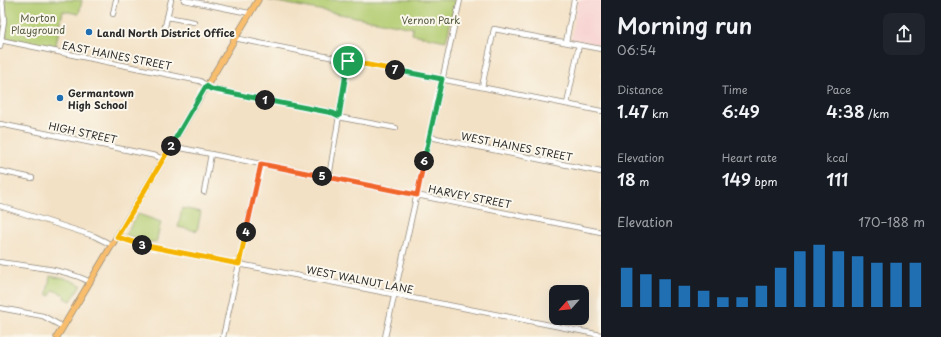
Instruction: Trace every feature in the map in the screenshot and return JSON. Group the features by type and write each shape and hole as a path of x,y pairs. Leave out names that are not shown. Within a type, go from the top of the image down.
{"main road":[{"path":"57,337 258,0"}],"street":[{"path":"0,47 4,21 2,0"},
{"path":"114,14 116,0"},
{"path":"164,31 171,0"},
{"path":"184,0 249,13"},
{"path":"385,337 460,0"},
{"path":"566,42 574,0"},
{"path":"167,17 194,22"},
{"path":"482,87 494,29 601,49"},
{"path":"234,38 601,111"},
{"name":"EAST HAINES STREET","path":"1,40 200,80 206,86"},
{"path":"567,104 579,45"},
{"path":"329,177 348,61"},
{"path":"206,86 211,89 333,113 343,118 396,128"},
{"name":"HIGH STREET","path":"0,124 156,156 163,159"},
{"name":"WEST HAINES STREET","path":"430,137 601,172"},
{"name":"HARVEY STREET","path":"171,146 601,232"},
{"path":"204,192 211,154"},
{"path":"223,337 261,164"},
{"path":"0,171 32,178"},
{"path":"0,206 94,236 112,245"},
{"name":"WEST WALNUT LANE","path":"117,237 142,245 601,335"},
{"path":"0,262 56,271 77,276 90,282"},
{"path":"0,308 43,316 63,327"}],"shaded area":[{"path":"578,0 601,0 601,45 571,39"}],"green space":[{"name":"Morton Playground","path":"5,0 82,0 79,14 63,11 55,49 6,38 7,18"},
{"name":"Vernon Park","path":"267,0 456,0 446,41 412,34 413,28"},
{"path":"182,208 201,212 197,231 178,227"},
{"path":"138,214 161,222 156,243 125,235"},
{"path":"50,276 70,280 81,285 71,301 64,298 65,295 53,290 50,296 47,294"}],"place":[{"name":"LandI North District Office","path":"89,32"},
{"name":"Germantown High School","path":"60,98"}],"route":[{"path":"348,61 442,79 417,195 261,164 239,264 142,245 117,237 206,86 211,89 333,113 339,116 348,61"}]}
